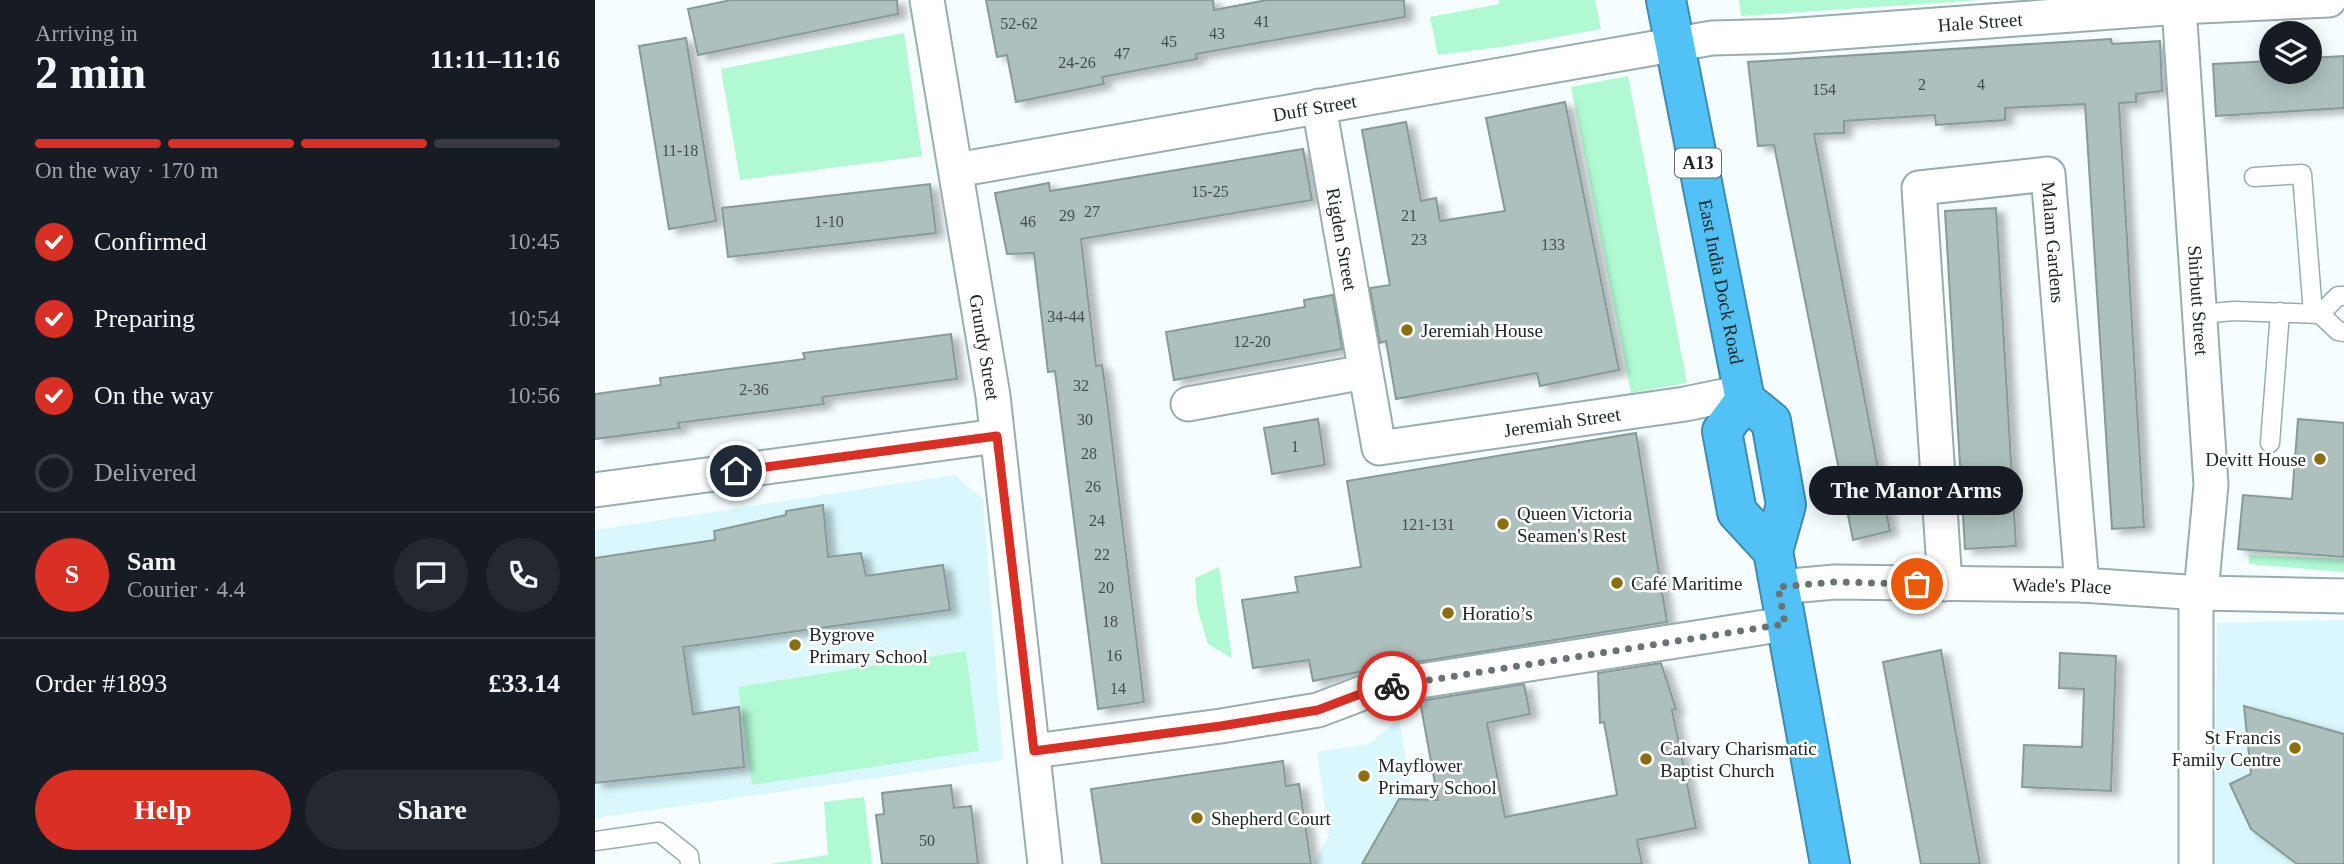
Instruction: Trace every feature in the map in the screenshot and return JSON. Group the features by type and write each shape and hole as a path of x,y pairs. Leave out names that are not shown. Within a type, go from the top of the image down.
{"highway":[{"name":"East India Dock Road","path":"1666,0 1744,396"},
{"path":"1744,396 1722,431 1737,513 1775,569 1830,864"}],"street":[{"name":"Grundy Street","path":"927,0 993,396 1045,864"},
{"name":"Hale Street","path":"1674,44 1712,38 1813,34 2179,7 2329,0"},
{"name":"Shirbutt Street","path":"2179,7 2211,485 2198,593 2196,864"},
{"name":"Duff Street","path":"956,170 1674,44"},
{"name":"Rigden Street","path":"1319,106 1379,448"},
{"name":"Malam Gardens","path":"1945,584 1919,188 2048,174 2082,585"},
{"path":"1188,404 1365,372"},
{"name":"Jeremiah Street","path":"1379,448 1744,396"},
{"path":"595,490 997,436"},
{"name":"Wade's Place","path":"1775,569 1835,582 2082,585 2198,593 2344,596"},
{"path":"1034,751 1290,715 1318,710 1376,688 1785,624"}],"lane":[{"path":"2254,177 2302,174 2316,313"},
{"path":"2316,313 2338,296 2344,296"},
{"path":"2270,443 2280,312"},
{"path":"2201,314 2316,313 2338,331 2344,332"},
{"path":"595,841 659,832 689,856 690,864"}],"shaded area":[{"name":"Bygrove Primary School","path":"954,475 983,499 1003,760 595,818 595,530"},
{"path":"2344,620 2344,864 2214,864 2217,623"},
{"name":"Mayflower Primary School","path":"1399,719 1424,864 1313,864 1329,835 1317,752 1369,744"}],"green space":[{"path":"1499,0 1595,0 1601,29 1438,55 1430,17 1499,4"},
{"path":"1739,0 1982,0 1741,16"},
{"path":"904,33 922,156 740,180 721,69"},
{"path":"1628,76 1687,383 1631,393 1571,87"},
{"path":"2249,555 2344,559 2344,572 2249,564"},
{"path":"1219,567 1232,658 1208,644 1197,607 1195,578"},
{"path":"966,651 979,751 752,785 738,687"},
{"path":"864,797 872,864 770,864 828,855 824,802"}],"building":[{"path":"731,0 897,0 898,14 698,55 688,9"},
{"path":"986,0 1213,0 1214,10 1267,0 1404,0 1405,17 1196,54 1197,59 1102,77 1104,84 1016,102 1007,55 997,57"},
{"path":"686,38 716,221 669,229 639,46"},
{"path":"2111,39 2112,44 2160,41 2162,91 2136,94 2136,102 2119,103 2144,527 2112,529 2085,104 2005,108 2005,120 1936,125 1935,115 1844,121 1844,133 1814,134 1890,531 1853,540 1774,145 1758,146 1748,62"},
{"path":"2344,56 2344,108 2216,116 2213,64 2259,62 2259,84 2322,84 2322,57"},
{"path":"1565,102 1619,370 1540,386 1537,373 1396,399 1386,341 1380,343 1370,288 1390,285 1362,130 1406,122 1421,201 1436,198 1440,221 1505,211 1486,118"},
{"path":"1303,149 1312,200 1081,239 1096,366 1102,365 1107,400 1144,702 1098,709 1055,371 1048,372 1034,253 1007,254 995,193 1049,183 1050,191"},
{"path":"930,184 936,233 728,257 722,208"},
{"path":"1996,208 2016,546 1965,549 1945,211"},
{"path":"1333,295 1342,349 1174,380 1166,332 1305,307 1304,300"},
{"path":"951,334 957,379 822,397 824,404 678,423 680,428 595,439 595,394 661,385 660,378 805,359 803,353"},
{"path":"1318,419 1325,465 1272,474 1264,428"},
{"name":"Devitt House","path":"2298,419 2344,423 2344,557 2238,549 2243,495 2292,499"},
{"name":"Queen Victoria Seamen's Rest","path":"1636,433 1667,622 1313,681 1309,660 1253,668 1242,600 1298,592 1295,577 1361,567 1347,481"},
{"path":"823,505 828,557 861,553 866,576 943,565 950,610 683,647 693,714 739,707 744,767 595,783 595,558 715,540 714,531 786,515 786,511"},
{"path":"1941,650 1980,864 1921,864 1883,662"},
{"path":"2060,653 2116,656 2111,791 2022,787 2024,745 2082,747 2084,689 2059,688"},
{"name":"Calvary Charismatic Baptist Church","path":"1661,663 1676,709 1672,710 1696,828 1637,840 1642,864 1362,864 1399,799 1438,800 1420,701 1524,684 1530,714 1487,723 1505,817 1617,795 1604,722 1600,723 1598,673"},
{"path":"2244,706 2344,734 2344,864 2297,864 2251,829 2230,784 2251,774"},
{"name":"Shepherd Court","path":"1283,761 1286,786 1299,784 1311,864 1102,864 1091,789"},
{"path":"951,785 954,808 971,806 978,864 882,864 876,815 884,814 882,793"}],"way so far":[{"path":"1392,686 1785,624 1778,587 1835,582 1917,584"}],"place":[{"name":"Jeremiah House","path":"1407,330"},
{"name":"Devitt House","path":"2320,459"},
{"name":"Queen Victoria Seamen's Rest","path":"1503,524"},
{"name":"Café Maritime","path":"1617,583"},
{"name":"The Manor Arms","path":"1917,584"},
{"name":"Horatio’s","path":"1448,613"},
{"name":"Bygrove Primary School","path":"795,645"},
{"name":"St Francis Family Centre","path":"2295,748"},
{"name":"Calvary Charismatic Baptist Church","path":"1646,759"},
{"name":"Mayflower Primary School","path":"1364,776"},
{"name":"Shepherd Court","path":"1197,818"}],"route":[{"path":"736,471 997,436 1034,751 1318,710 1376,688 1392,686"}]}
